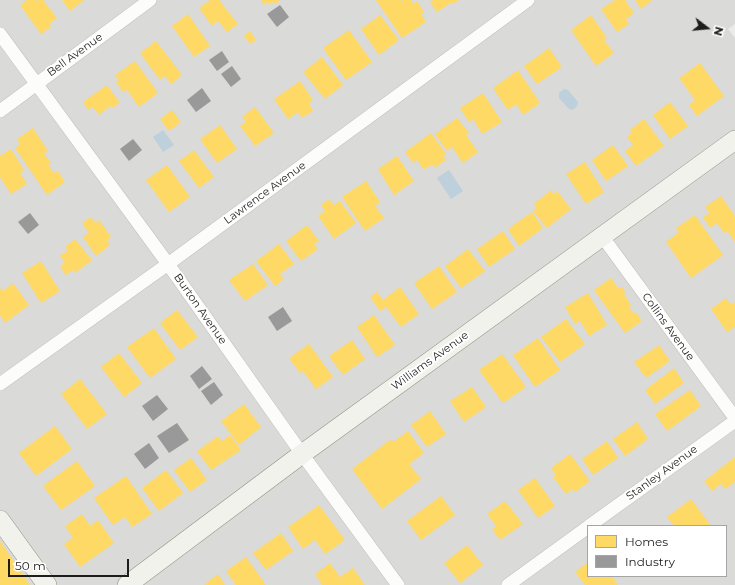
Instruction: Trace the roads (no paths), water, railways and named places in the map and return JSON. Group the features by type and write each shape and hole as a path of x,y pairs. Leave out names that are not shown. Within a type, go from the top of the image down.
{"street":[{"name":"Bell Avenue","path":"0,111 150,0"},
{"name":"Lawrence Avenue","path":"0,384 168,264 528,0"},
{"name":"Burton Avenue","path":"0,34 168,264 302,454 398,585"},
{"name":"Williams Avenue","path":"127,585 302,454 735,140"},
{"name":"Collins Avenue","path":"602,236 735,419"},
{"name":"Stanley Avenue","path":"592,525 735,419"},
{"path":"0,520 47,585"},
{"name":"Stanley Avenue","path":"508,585 587,528"}],"water":[{"path":"564,89 568,90 578,102 577,106 573,110 569,109 559,98 559,93"},
{"path":"163,130 174,145 163,152 153,137"},
{"path":"449,170 463,191 451,199 437,178"}]}
